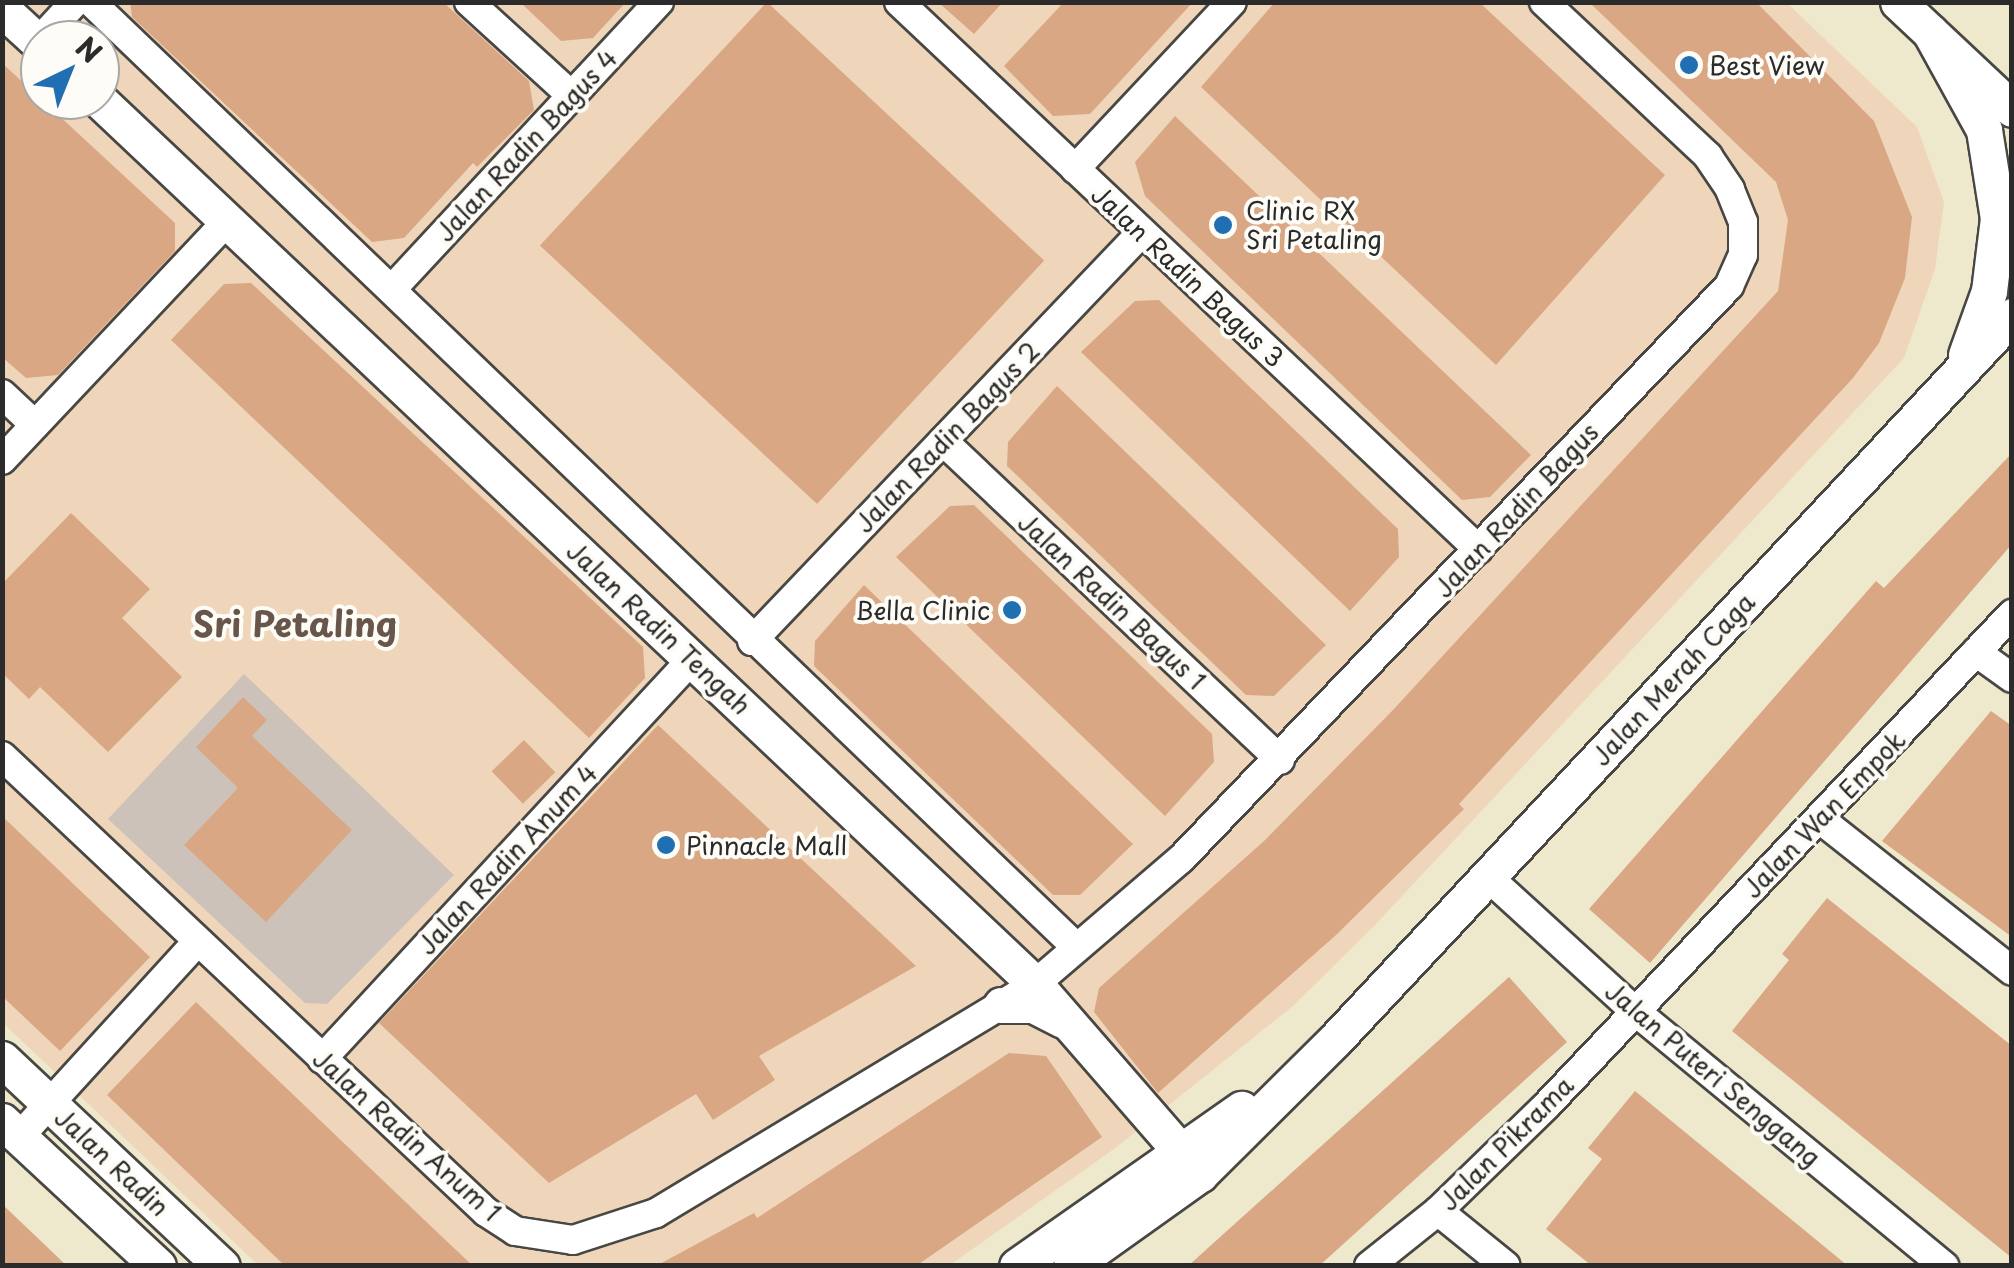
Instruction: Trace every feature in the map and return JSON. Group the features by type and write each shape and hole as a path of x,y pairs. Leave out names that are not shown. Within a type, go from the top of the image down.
{"street":[{"path":"91,2 393,288 752,642 1077,948"},
{"path":"469,2 572,96"},
{"name":"Jalan Radin Bagus 4","path":"393,288 659,2"},
{"name":"Jalan Radin Bagus 3","path":"898,2 1478,549"},
{"path":"1075,169 1232,2"},
{"name":"Jalan Radin Bagus","path":"1035,984 1280,760 1729,286 1743,255 1743,222 1708,156 1544,2"},
{"path":"1898,2 2012,109"},
{"path":"1930,32 1984,130 1998,218 1989,291 1961,370"},
{"name":"Jalan Radin Tengah","path":"120,120 1035,984 1190,1163"},
{"path":"2,460 227,221"},
{"name":"Jalan Radin Bagus 2","path":"752,642 1142,232"},
{"name":"Jalan Merah Caga","path":"1071,1266 1334,1040 2012,316"},
{"path":"1961,370 2012,347"},
{"path":"2,394 35,426"},
{"name":"Jalan Radin Bagus 1","path":"943,441 1280,760"},
{"name":"Jalan Wan Empok","path":"1635,1012 2012,614"},
{"path":"1976,652 2012,678"},
{"name":"Jalan Radin Anum 4","path":"322,1058 692,660"},
{"name":"Jalan Radin Anum 1","path":"2,756 486,1212 515,1231 573,1240 656,1213 1035,984"},
{"path":"1821,820 2012,971"},
{"name":"Jalan Puteri Senggang","path":"1488,877 1635,1012 1944,1266"},
{"path":"11,1129 50,1104 198,941"},
{"path":"1001,1005 1033,1005 1071,1026"},
{"name":"Jalan Pikrama","path":"1369,1266 1438,1212 1635,1012"},
{"name":"Jalan Radin","path":"2,1059 222,1266"},
{"name":"Jalan Radin","path":"11,1129 158,1266"},
{"name":"Jalan Merah Caga","path":"1017,1266 1190,1163"},
{"path":"1438,1212 1506,1266"}],"shaded area":[{"path":"2,3 1787,3 1917,127 1944,202 1935,269 1904,358 1375,925 1293,1006 1114,1149 950,1265 258,1265 3,1023"},
{"path":"244,674 454,875 327,1004 305,1003 108,819"}],"building":[{"path":"130,2 443,2 529,81 534,110 477,167 473,163 404,238 372,242 132,17"},
{"path":"520,2 626,2 593,38 561,41"},
{"path":"767,2 1044,260 817,504 540,246"},
{"path":"938,2 1003,2 974,34"},
{"path":"1064,2 1193,2 1090,114 1053,116 1004,66"},
{"path":"1275,2 1479,2 1665,175 1496,365 1201,87"},
{"path":"1589,2 1756,2 1874,121 1912,217 1905,278 1879,343 1853,378 1459,804 1464,809 1336,935 1158,1093 1094,1012 1099,988 1264,841 1393,710 1778,291 1788,220 1776,182"},
{"path":"2,63 20,80 20,120 64,120 175,223 175,251 58,375 26,378 2,357"},
{"path":"1175,116 1531,455 1490,497 1462,500 1145,196 1135,162"},
{"path":"251,283 643,647 645,678 589,738 171,340 224,284"},
{"path":"1159,300 1398,529 1399,557 1350,611 1081,352 1135,301"},
{"path":"1057,386 1326,645 1274,696 1246,695 1007,466 1008,442"},
{"path":"2012,453 2012,544 1650,963 1589,909 1876,581 1884,588"},
{"path":"974,505 1212,734 1214,762 1165,816 896,557 950,506"},
{"path":"71,513 150,589 122,618 182,677 108,752 40,687 29,699 2,673 2,584"},
{"path":"864,585 1133,844 1080,895 1053,895 814,666 815,641"},
{"path":"243,697 267,720 252,736 352,830 266,922 184,845 238,788 196,747"},
{"path":"1991,711 2012,726 2012,937 1882,841"},
{"name":"Pinnacle Mall","path":"658,725 916,966 759,1056 775,1080 713,1120 696,1094 549,1183 379,1023"},
{"path":"524,740 555,772 523,804 492,771"},
{"path":"2,816 150,957 60,1051 2,996"},
{"path":"1827,898 2012,1046 2012,1258 1732,1031 1789,960 1782,954"},
{"path":"1509,977 1567,1042 1319,1266 1188,1266"},
{"path":"196,1002 473,1266 285,1266 107,1095"},
{"path":"1009,1053 1046,1056 1102,1137 916,1266 656,1266 754,1213 757,1218"},
{"path":"1635,1091 1848,1266 1592,1266 1546,1229 1602,1159 1588,1148"},
{"path":"2,1204 67,1266 2,1266"}],"place":[{"name":"Best View","path":"1689,65"},
{"name":"Clinic RX Sri Petaling","path":"1223,225"},
{"name":"Bella Clinic","path":"1012,610"},
{"name":"Pinnacle Mall","path":"666,845"}],"district":[{"name":"Sri Petaling","path":"295,623"}]}
